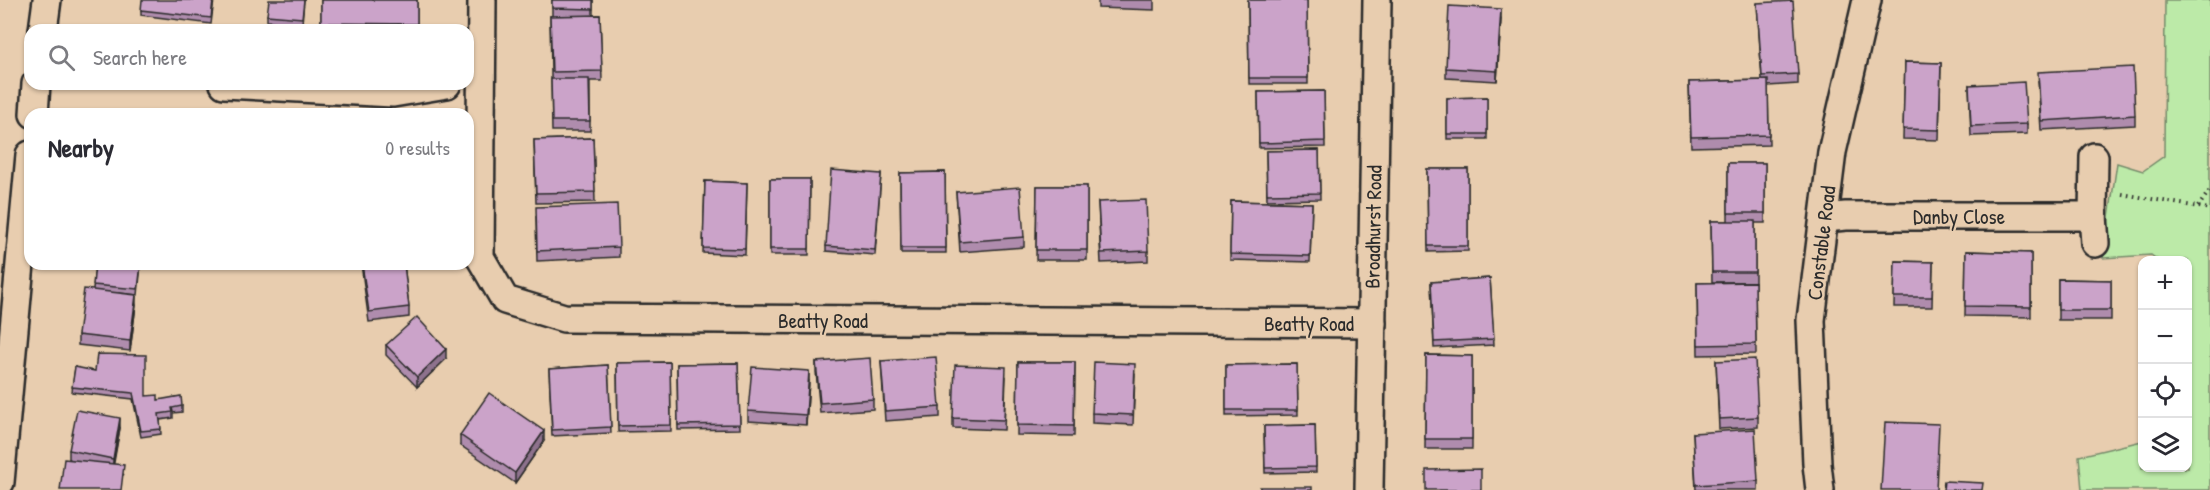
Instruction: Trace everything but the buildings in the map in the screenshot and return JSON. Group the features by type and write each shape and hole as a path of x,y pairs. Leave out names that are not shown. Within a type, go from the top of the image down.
{"street":[{"path":"44,24 47,0"},
{"name":"Beatty Road","path":"482,0 474,79 480,257 505,300 564,318 1372,323"},
{"name":"Broadhurst Road","path":"1369,490 1377,0"},
{"name":"Constable Road","path":"1820,490 1811,320 1832,152 1867,0"},
{"path":"34,108 36,90"},
{"path":"337,90 393,93 411,90"},
{"path":"2094,158 2095,243"},
{"name":"Danby Close","path":"1825,218 2094,204"},
{"path":"0,482 24,220"}],"path":[{"path":"2198,207 2210,190"},
{"path":"2094,204 2123,194 2210,209"}],"green space":[{"path":"2165,0 2210,0 2210,490 2082,490 2079,456 2138,442 2138,472 2192,472 2192,256 2151,255 2103,258 2117,163 2143,171 2164,156"}]}
